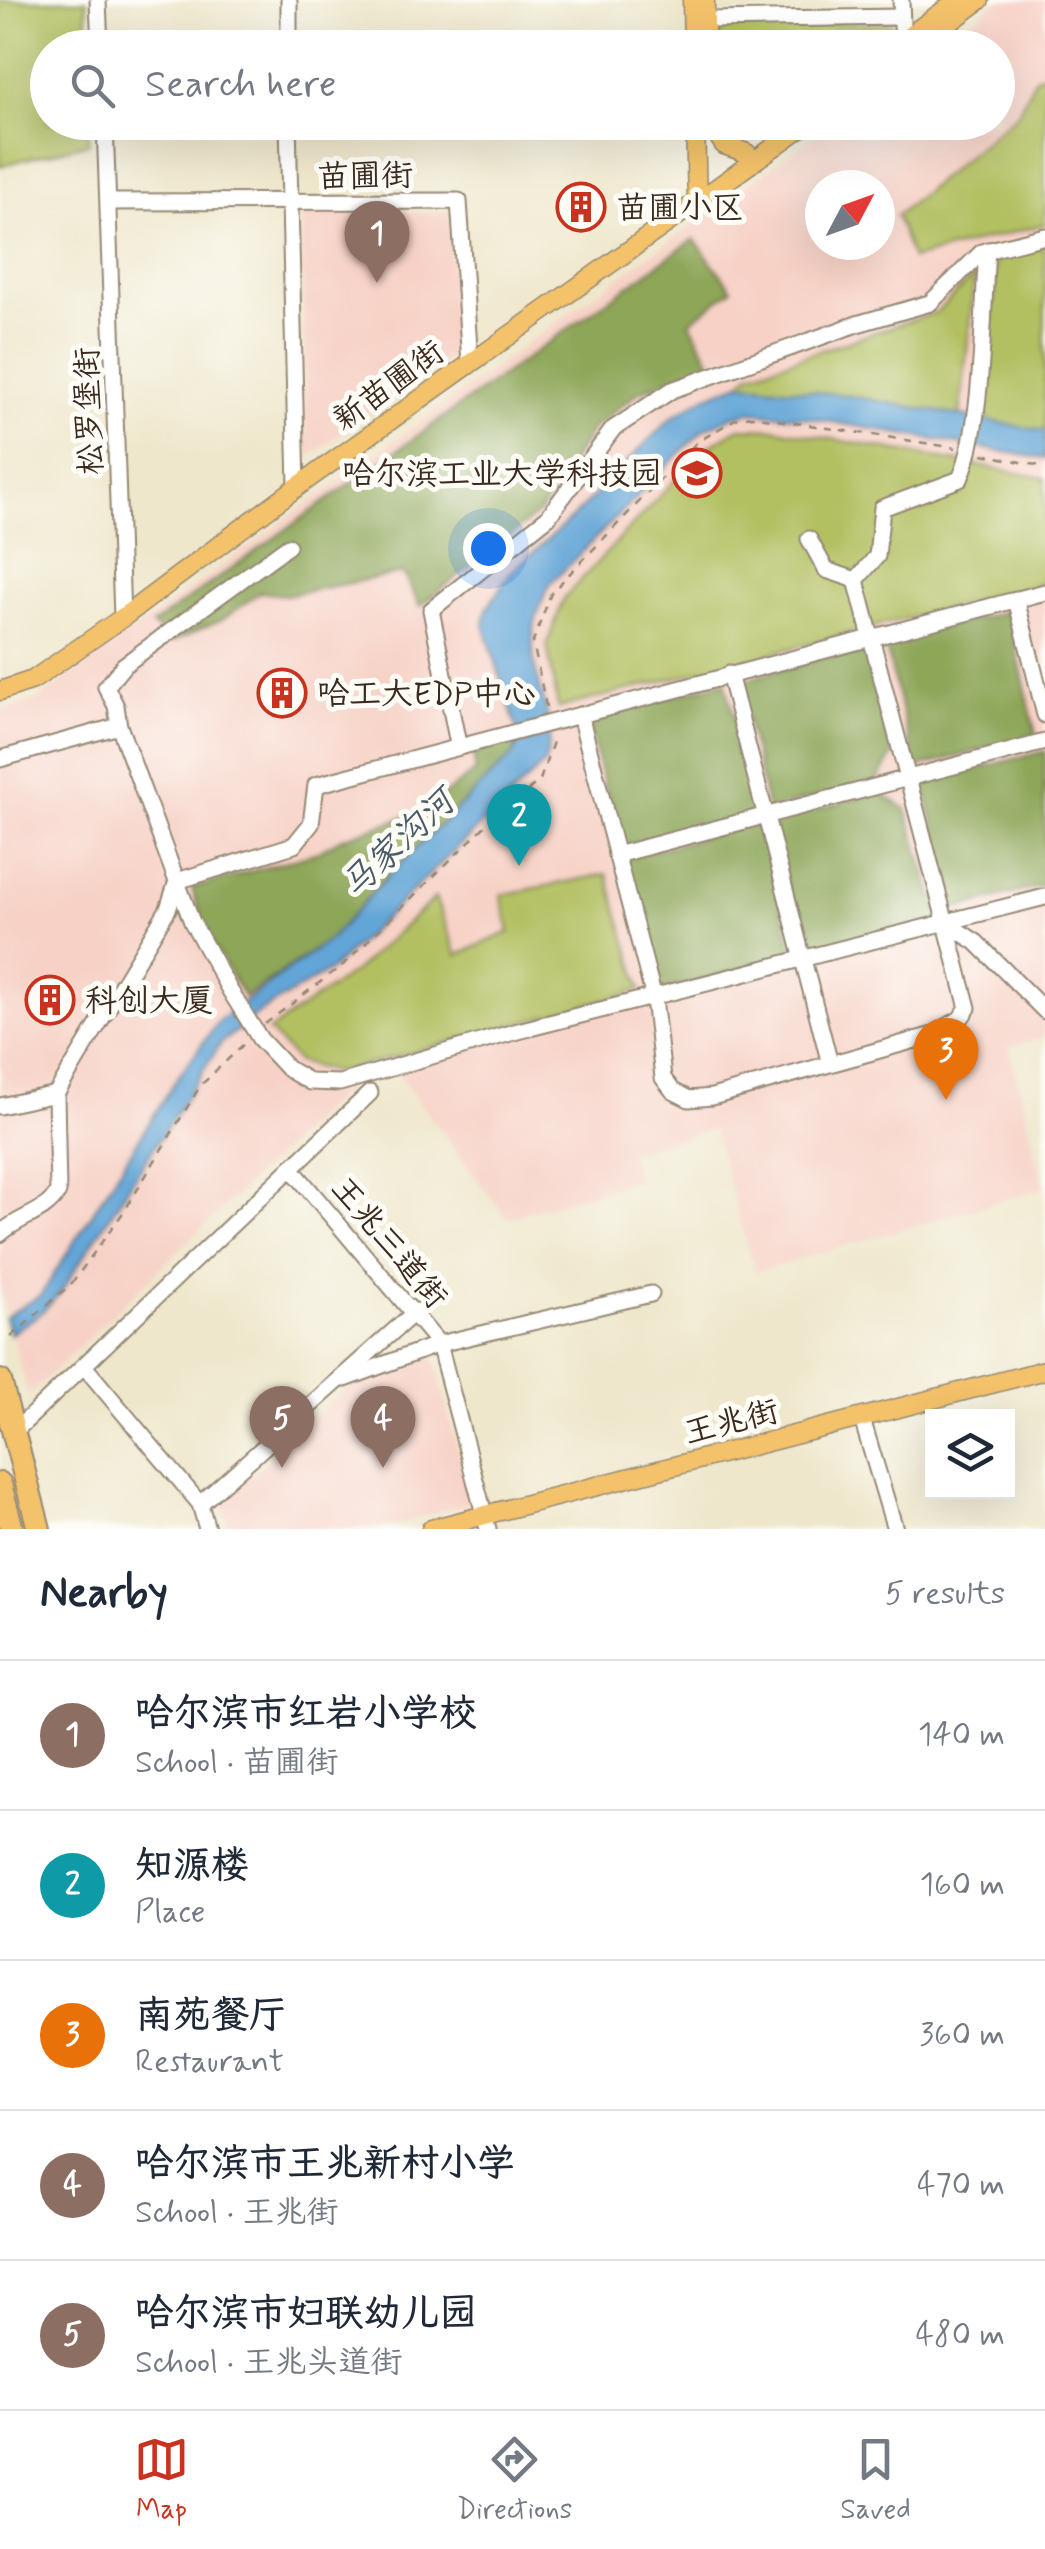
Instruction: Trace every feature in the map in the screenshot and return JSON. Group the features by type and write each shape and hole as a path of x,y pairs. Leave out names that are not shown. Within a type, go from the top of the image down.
{"highway":[{"path":"0,1381 39,1529"},
{"path":"0,1484 12,1529"}],"main road":[{"path":"692,0 693,30"},
{"path":"705,0 705,30"},
{"path":"922,30 958,0"},
{"path":"930,30 980,0"},
{"path":"695,140 697,197"},
{"path":"721,140 724,145 747,153"},
{"name":"新苗圃街","path":"697,197 765,140"},
{"name":"新苗圃街","path":"0,691 33,680 297,483 782,140"},
{"name":"新苗圃街","path":"0,680 33,670 122,612"},
{"name":"王兆街","path":"431,1529 486,1522 1045,1370"}],"street":[{"path":"98,0 99,30"},
{"path":"289,0 289,30"},
{"path":"901,0 902,30"},
{"path":"705,20 902,17"},
{"name":"松罗堡街","path":"105,140 122,612"},
{"path":"288,140 297,483"},
{"name":"苗圃街","path":"109,202 459,201 470,359"},
{"path":"458,744 431,610 548,517 613,429 672,390 856,324 930,304 988,250 1045,236"},
{"path":"856,580 877,556 882,508 960,479 974,412 988,250"},
{"path":"810,539 826,570 856,580"},
{"path":"288,546 124,664 106,687 192,922 258,1034 310,1082 340,1084 514,1032 1045,897"},
{"path":"580,715 654,998 662,1078 674,1092 689,1098 712,1097 829,1060 933,1034 960,1019 968,1008 856,580"},
{"path":"177,881 294,845 311,824 316,785 871,634 1045,592"},
{"path":"1016,599 1045,716"},
{"path":"729,674 829,1060"},
{"path":"0,759 119,726"},
{"path":"616,855 1045,742"},
{"path":"0,1234 12,1222 50,1206 58,1192 56,1094 168,909 177,881"},
{"path":"946,924 976,942 1045,1011"},
{"path":"14,1432 370,1093"},
{"path":"0,1106 56,1094"},
{"name":"王兆三道街","path":"291,1168 416,1311 440,1344 486,1522"},
{"path":"345,1378 440,1344 651,1294"},
{"path":"200,1504 416,1311"},
{"path":"84,1366 200,1504 207,1529"},
{"path":"862,1418 895,1529"}],"path":[{"path":"550,720 533,642 551,593 696,443 715,429 752,416 1045,467"},
{"path":"11,1338 72,1283 125,1210 200,1086 344,964 483,828 540,780 554,747 554,735"}],"shaded area":[{"name":"哈尔滨工业大学科技园","path":"1000,0 1045,0 1045,1037 1009,1047 1045,1188 755,1272 713,1129 629,1152 637,1180 507,1218 382,1054 28,1396 0,1288 0,711 36,701 809,140 1015,140 1015,30 959,30"},
{"path":"450,212 454,353 307,458 301,213"},
{"path":"434,1356 471,1502 381,1529 228,1529 222,1501 349,1386"}],"green space":[{"path":"0,0 87,0 87,30 30,30 30,140 89,143 0,166"},
{"path":"893,23 892,30 718,30 717,26"},
{"path":"1045,74 1045,224 912,259 896,216 986,140 1015,140 1015,116 1036,77"},
{"path":"694,239 732,289 690,322 711,362 639,392 593,428 540,512 420,606 403,573 286,595 260,592 225,618 172,642 152,625"},
{"path":"1045,246 1045,432 985,421 996,258"},
{"path":"975,274 960,416 740,383 751,373 937,312"},
{"path":"739,428 778,429 1045,478 1045,583 558,708 547,644 564,598 704,449"},
{"path":"1008,611 1036,735 916,768 884,641"},
{"path":"863,645 893,755 877,782 768,810 738,682"},
{"path":"725,681 758,813 621,848 587,721"},
{"path":"518,734 514,754 394,870 330,939 244,998 207,935 192,888 315,853 342,838 423,811 476,771 473,754"},
{"path":"1045,751 1045,885 957,909 923,783"},
{"path":"878,792 906,809 941,921 805,953 771,822"},
{"path":"761,822 794,955 658,991 625,858"},
{"path":"607,874 641,990 337,1073 298,1062 269,1031 356,970 435,898 457,955 510,932 501,895"}],"water":[{"path":"740,383 845,395 1045,431 1045,459 809,418 751,412 703,430 551,583 538,613 533,638 534,661 548,721 544,764 332,969 262,1011 221,1043 61,1292 41,1313 10,1334 5,1317 41,1295 178,1077 219,1021 330,939 394,870 514,754 520,739 484,625 487,609 509,574 573,517 672,417 705,397"}],"place":[{"name":"苗圃小区","path":"581,207"},
{"name":"哈尔滨市红岩小学校","path":"377,283"},
{"name":"哈尔滨工业大学科技园","path":"697,473"},
{"name":"哈工大EDP中心","path":"282,693"},
{"name":"知源楼","path":"519,866"},
{"name":"科创大厦","path":"50,1000"},
{"name":"南苑餐厅","path":"946,1100"},
{"name":"哈尔滨市妇联幼儿园","path":"282,1468"},
{"name":"哈尔滨市王兆新村小学","path":"383,1468"}],"water label":[{"name":"马家沟河","path":"397,843"}]}
